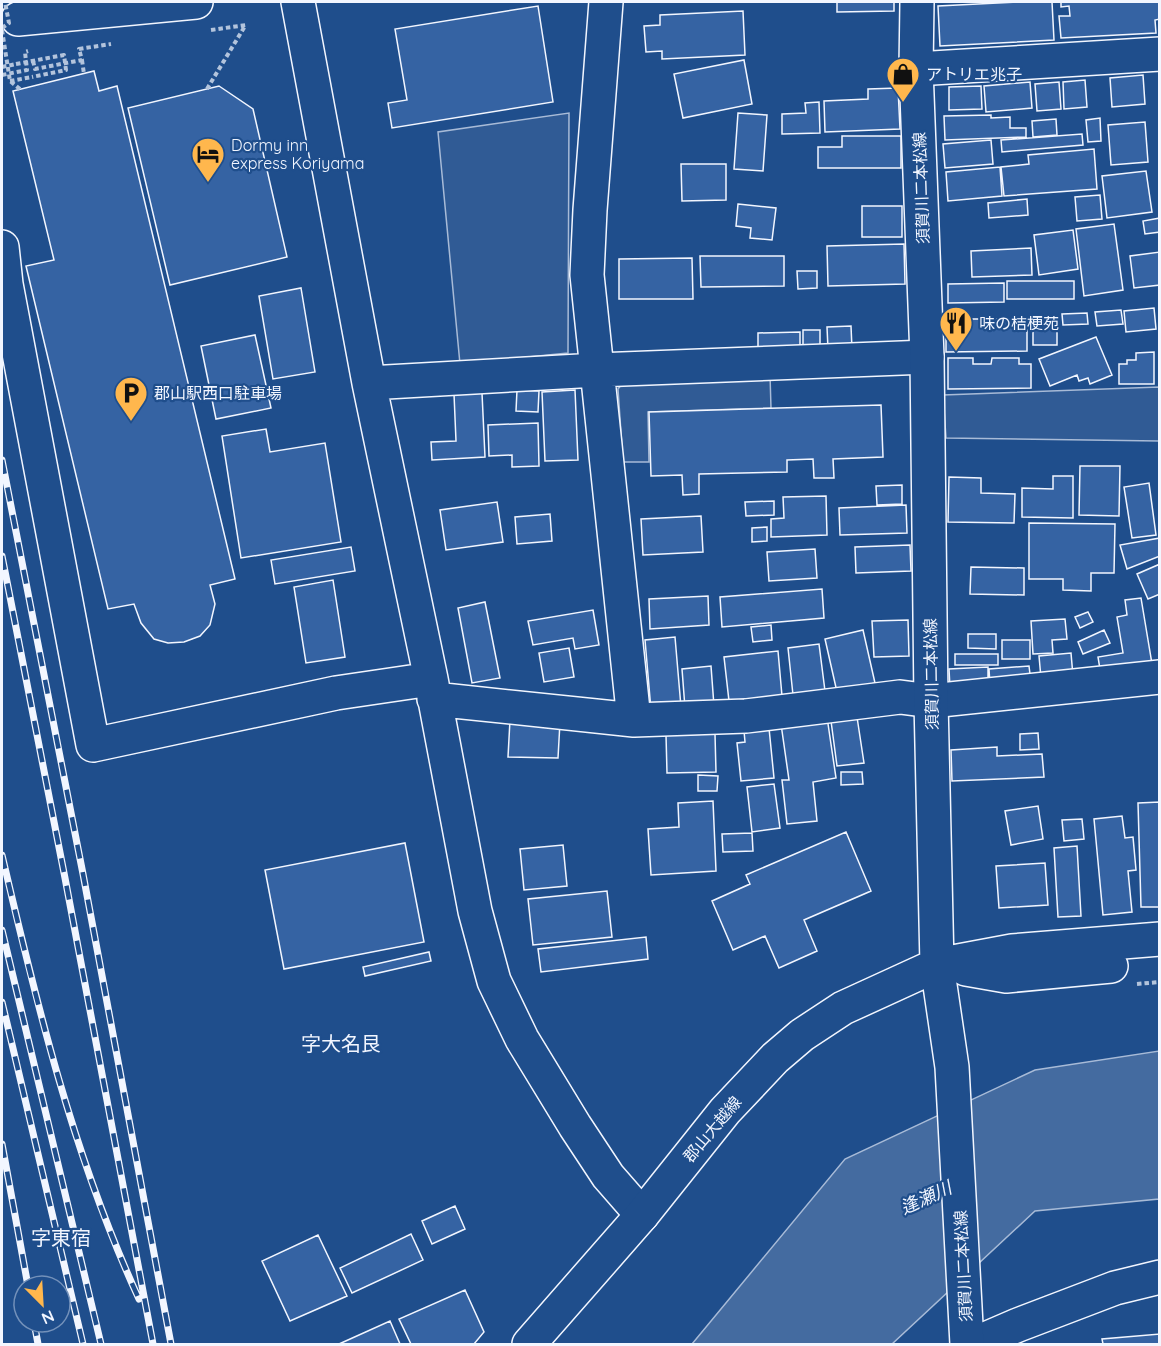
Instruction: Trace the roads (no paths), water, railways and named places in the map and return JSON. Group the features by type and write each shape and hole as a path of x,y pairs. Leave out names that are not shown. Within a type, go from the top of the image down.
{"street":[{"path":"7,20 195,2"},
{"path":"298,2 369,383 433,689 475,911 494,981 522,1039 575,1126 608,1176 642,1215"},
{"path":"606,2 587,275 634,720"},
{"name":"須賀川二本松線","path":"916,2 916,69 927,357 931,701 938,965 952,1067 969,1341"},
{"path":"916,69 1160,54"},
{"path":"2,247 8,295 93,745 336,693 433,689 634,720 746,716 900,697 931,701 1160,677"},
{"path":"369,383 597,370 927,357"},
{"name":"郡山大越線","path":"529,1344 642,1215 725,1111 775,1058 802,1035 843,1008 938,965 1012,951 1160,939"},
{"path":"938,965 1006,976 1160,961"},
{"path":"969,1341 1115,1288 1160,1277"}],"water":[{"name":"逢瀬川","path":"1159,1051 1159,1199 1035,1211 892,1344 692,1344 845,1159 1035,1070"}],"railway":[{"path":"2,460 83,874 171,1344"},
{"path":"2,556 153,1344"},
{"path":"2,855 59,1081 95,1191 139,1299"},
{"path":"2,930 101,1344"},
{"path":"2,1002 83,1344"},
{"path":"2,1144 26,1274"},
{"path":"36,1334 38,1344"}],"place":[{"name":"アトリエ兆子","path":"903,103"},
{"name":"Dormy inn express Koriyama","path":"208,183"},
{"name":"味の桔梗苑","path":"956,352"},
{"name":"郡山駅西口駐車場","path":"131,422"}],"district":[{"name":"字大名艮","path":"341,1044"},
{"name":"字東宿","path":"61,1238"}]}
